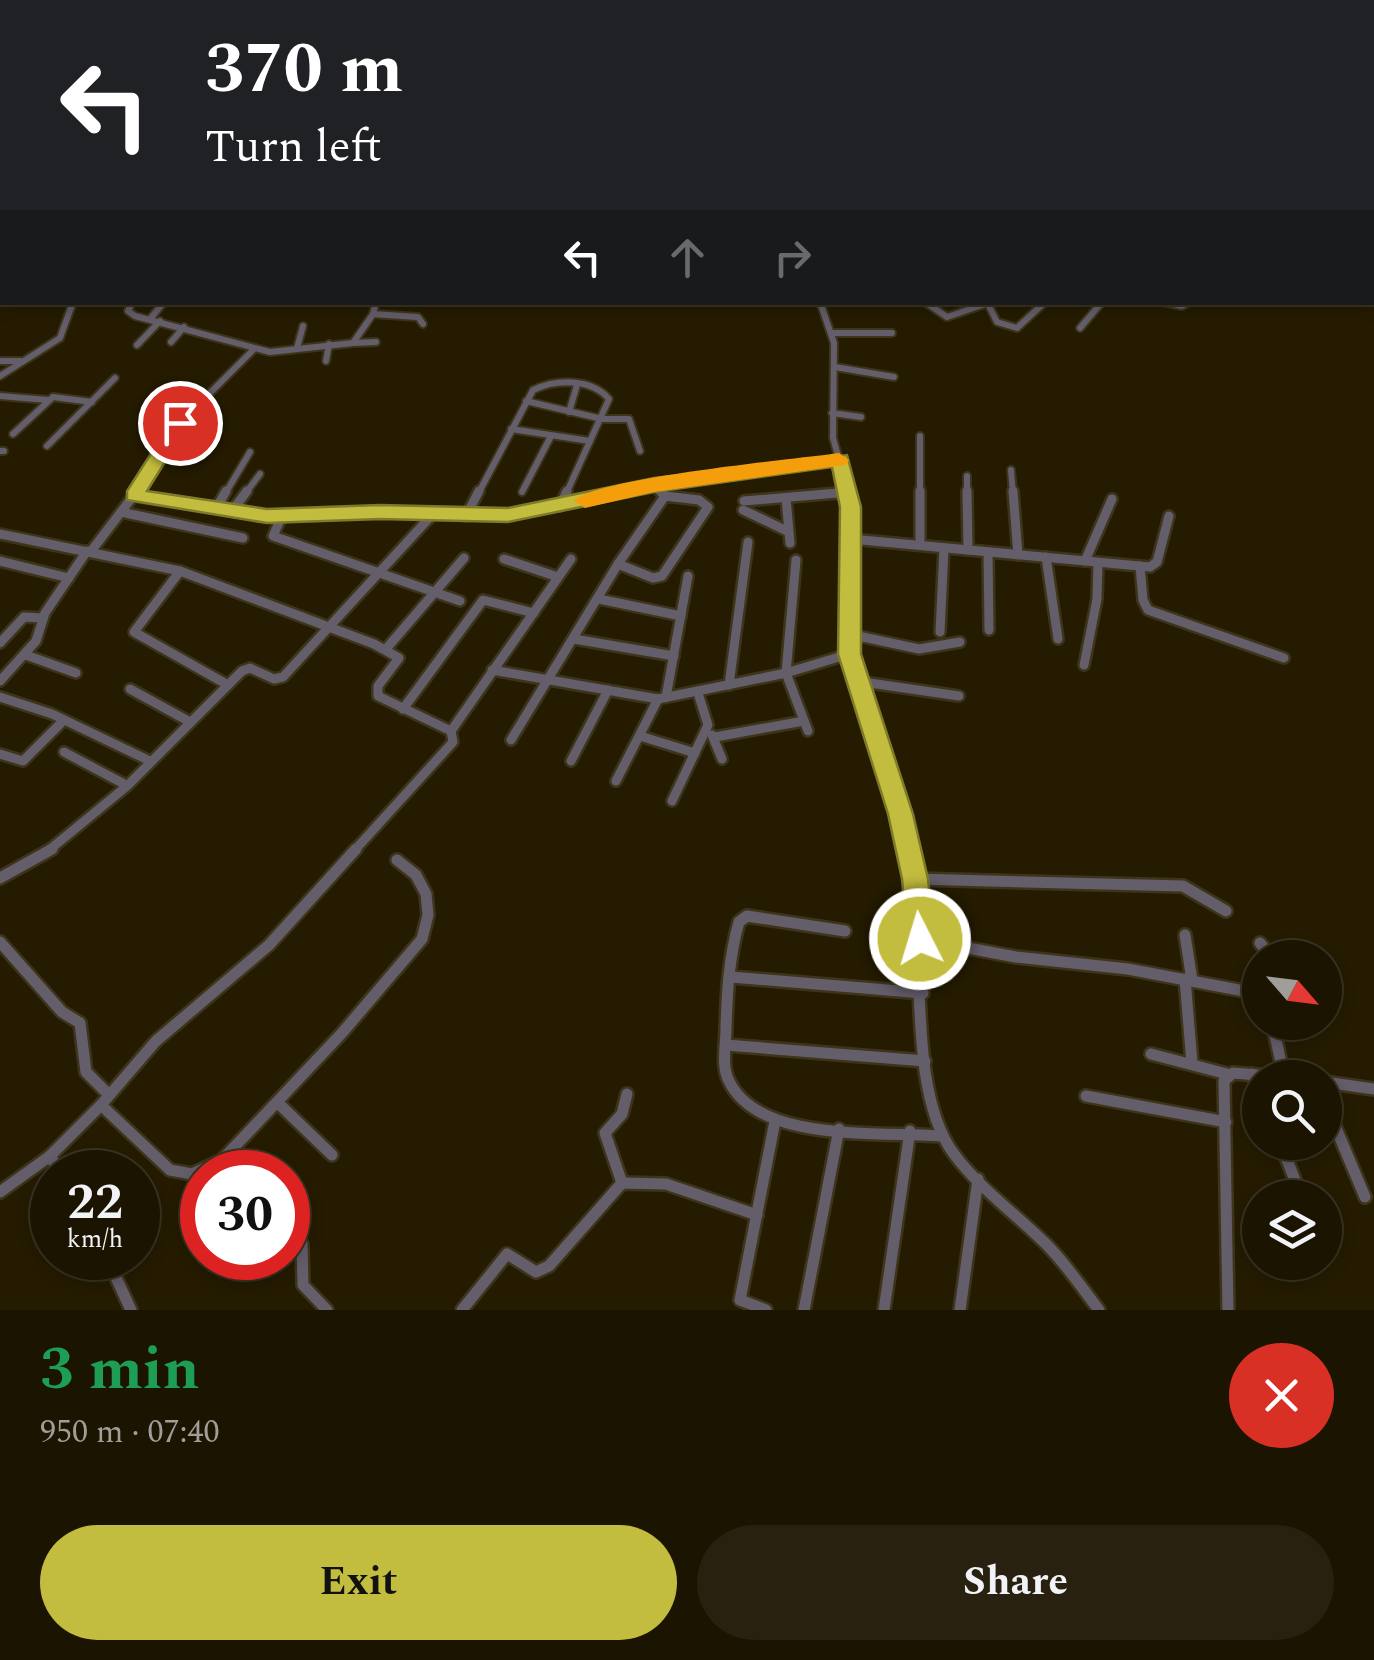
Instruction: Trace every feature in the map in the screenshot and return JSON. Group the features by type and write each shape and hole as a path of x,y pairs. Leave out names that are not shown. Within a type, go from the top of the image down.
{"street":[{"path":"0,376 63,335 73,305"},
{"path":"132,305 131,314 254,349 280,352 376,342"},
{"path":"136,345 162,305"},
{"path":"353,343 375,305"},
{"path":"821,305 832,333 833,438 849,492 849,654 880,740 915,879 925,1061 942,1136 978,1179 1051,1250 1099,1310"},
{"path":"929,305 947,317 983,305"},
{"path":"990,305 997,322 1017,328 1042,305"},
{"path":"1080,328 1099,305"},
{"path":"373,314 418,317 423,324"},
{"path":"297,348 303,326"},
{"path":"170,342 184,327"},
{"path":"832,333 892,333"},
{"path":"326,361 329,344"},
{"path":"0,681 26,654 69,578 134,496 180,423 254,349"},
{"path":"0,360 23,361"},
{"path":"835,367 894,377"},
{"path":"47,446 115,378"},
{"path":"466,516 526,401 543,384 577,385 608,394 602,419 560,506"},
{"path":"570,412 577,385"},
{"path":"0,396 48,400"},
{"path":"14,434 55,396 92,402"},
{"path":"526,401 602,419 629,419 640,451"},
{"path":"832,412 860,417"},
{"path":"511,429 590,441"},
{"path":"522,492 551,436"},
{"path":"920,436 920,545"},
{"path":"218,507 250,452"},
{"path":"134,496 282,516 380,512 508,515 654,485 840,460"},
{"path":"1011,470 1018,555"},
{"path":"232,510 260,474"},
{"path":"967,476 968,550"},
{"path":"618,564 653,578 662,576 708,507 699,500 664,496 654,485"},
{"path":"787,530 744,506 849,492"},
{"path":"511,740 664,496"},
{"path":"786,498 790,543"},
{"path":"1086,561 1112,499"},
{"path":"121,512 243,538"},
{"path":"0,878 32,863 126,785 248,668 281,678 432,514"},
{"path":"282,516 273,536 460,601"},
{"path":"851,539 1156,565 1169,516"},
{"path":"0,534 180,571 386,649 399,660 376,693 451,731"},
{"path":"729,686 748,542"},
{"path":"940,632 944,548"},
{"path":"988,552 988,630"},
{"path":"1046,557 1058,639"},
{"path":"386,649 464,558"},
{"path":"504,559 558,577"},
{"path":"56,1150 156,1041 268,945 420,782 454,742 451,731 571,559"},
{"path":"672,801 695,753 711,733 806,726 786,673 796,560"},
{"path":"0,561 69,578"},
{"path":"1084,665 1097,599 1098,563"},
{"path":"1140,566 1144,604 1152,612 1284,658"},
{"path":"180,571 134,632 228,685"},
{"path":"616,781 662,698 688,576"},
{"path":"404,709 483,600 490,598 534,613"},
{"path":"599,599 681,616"},
{"path":"0,642 24,618 43,618"},
{"path":"849,634 917,650 941,650 960,642"},
{"path":"574,639 674,656"},
{"path":"26,654 76,673"},
{"path":"492,670 662,698 786,673 849,654"},
{"path":"856,681 959,696"},
{"path":"130,690 190,722"},
{"path":"570,760 608,690"},
{"path":"698,693 722,759"},
{"path":"0,697 64,720 150,761"},
{"path":"0,754 23,761 64,720"},
{"path":"640,736 695,753"},
{"path":"64,752 126,785"},
{"path":"231,1150 422,939 427,923 426,888 419,876 396,860"},
{"path":"915,879 1184,886 1199,892 1210,906 1226,910"},
{"path":"845,931 747,916 737,927 725,1071 733,1090 775,1121 791,1126 942,1136"},
{"path":"1185,935 1192,1064"},
{"path":"920,939 1242,990"},
{"path":"0,942 62,1012 80,1024 85,1072 94,1086 170,1170 180,1172"},
{"path":"731,977 923,993"},
{"path":"726,1046 925,1061"},
{"path":"1151,1054 1228,1074 1242,1074"},
{"path":"1228,1074 1222,1087 1226,1122 1228,1310"},
{"path":"1342,1085 1374,1090"},
{"path":"622,1183 605,1133 622,1114 627,1094"},
{"path":"1086,1096 1226,1122"},
{"path":"277,1102 332,1155"},
{"path":"766,1310 740,1300 775,1121"},
{"path":"804,1310 838,1128"},
{"path":"884,1310 910,1132"},
{"path":"1342,1143 1364,1197"},
{"path":"0,1192 30,1170"},
{"path":"960,1310 978,1179"},
{"path":"622,1183 666,1184 756,1215"},
{"path":"462,1310 507,1254 536,1272 550,1266 622,1183"},
{"path":"118,1280 131,1310"},
{"path":"303,1280 326,1310"}],"slow traffic":[{"path":"585,501 654,485 839,460"}],"route":[{"path":"180,423 134,496 267,516 380,512 508,515 654,485 840,460 847,477 850,507 849,654 880,740 900,814 915,879 920,939"}]}
